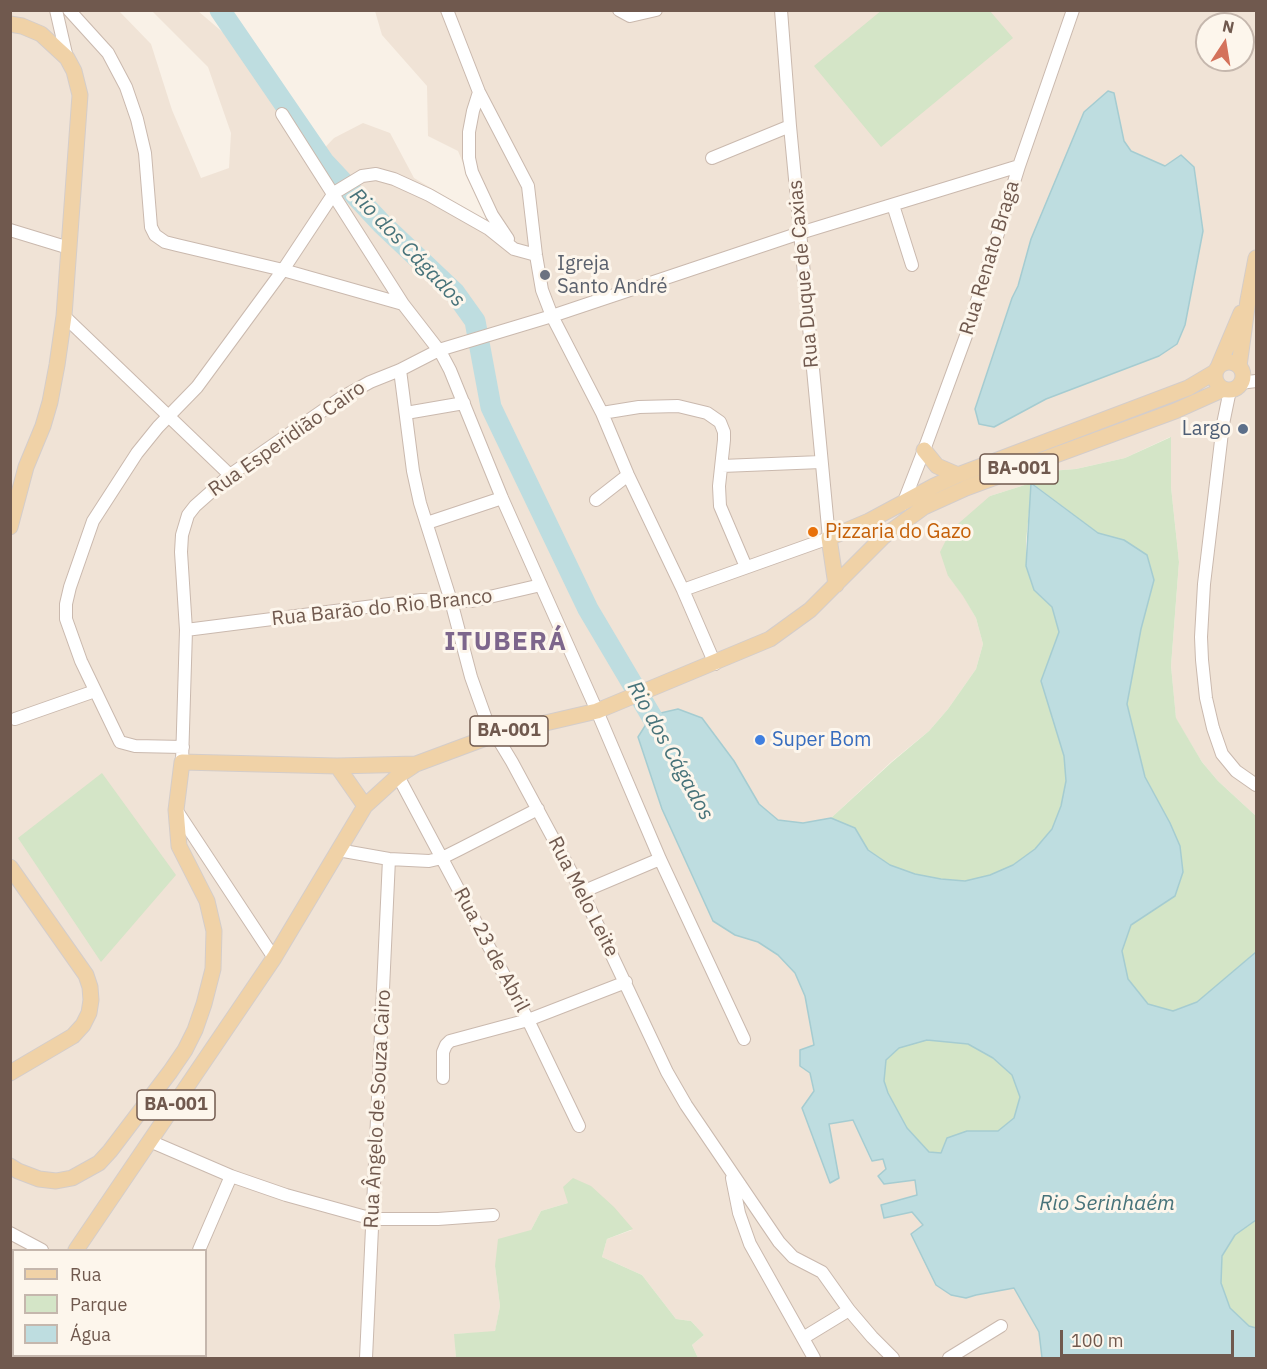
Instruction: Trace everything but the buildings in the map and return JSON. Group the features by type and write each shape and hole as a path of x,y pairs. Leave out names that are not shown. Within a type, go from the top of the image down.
{"main road":[{"path":"10,24 41,34 67,58 74,71 80,94 64,316 50,402 26,467 10,527"},
{"path":"1248,300 1217,368 1215,380 1218,386 1232,387 1243,378 1239,366 1248,300 1257,258"},
{"path":"1217,368 1227,362 1239,366"},
{"name":"BA-001","path":"829,538 869,521 958,475 1188,388 1217,368"},
{"name":"BA-001","path":"77,1249 152,1142 274,958 365,806 398,776 417,764 494,735 601,710 770,639 810,610 883,537 924,507 966,488 1175,411 1232,387"},
{"path":"924,450 937,466 958,475"},
{"path":"829,538 836,585"},
{"path":"10,1166 39,1179 56,1181 72,1178 99,1163 171,1072 195,1029 213,969 214,931 207,901 179,846 176,810 183,754 338,766 417,764"},
{"path":"338,766 365,806"},
{"path":"10,867 86,975 91,1000 89,1013 83,1025 73,1036 10,1073"}],"street":[{"path":"56,10 67,58"},
{"path":"69,10 108,53 126,87 145,153 151,227 155,235 165,242 283,270 403,304"},
{"path":"447,10 479,92 528,186 536,255 547,317 602,413 715,664"},
{"path":"619,10 630,16 656,10"},
{"name":"Rua Duque de Caxias","path":"781,10 829,538"},
{"name":"Rua Renato Braga","path":"903,504 967,333 1019,166 1073,10"},
{"path":"479,92 469,132 469,158 472,172 492,215 514,249"},
{"path":"282,114 336,191 403,304 439,350 464,403 502,498 541,585 601,710 660,859 744,1039"},
{"path":"712,158 790,126"},
{"path":"547,317 800,233 1019,166"},
{"path":"183,754 124,744 117,739 81,661 66,619 69,587 93,521 137,453 197,387 283,270 336,191 363,176 376,174 394,179 429,195 489,229 514,249 536,255"},
{"path":"893,205 912,265"},
{"path":"10,230 69,248"},
{"path":"64,316 230,475"},
{"name":"Rua Esperidião Cairo","path":"183,754 186,630 181,552 184,525 188,514 230,475 341,398 370,382 454,344 547,317"},
{"name":"Rua Melo Leite","path":"400,370 413,471 420,503 451,601 471,677 486,719 582,892 667,1072 686,1105 731,1174 787,1252 822,1272 849,1310 893,1359"},
{"path":"1257,381 1232,387 1223,424 1204,584 1201,637 1206,698 1222,754 1236,771 1257,785"},
{"path":"406,413 464,403"},
{"path":"602,413 639,407 678,406 707,413 715,418 722,427 724,440 720,506 746,567"},
{"path":"722,466 821,462"},
{"path":"596,500 628,475"},
{"path":"427,523 502,498"},
{"path":"683,590 829,538"},
{"name":"Rua Barão do Rio Branco","path":"186,630 422,600 483,600 541,585"},
{"path":"15,719 95,691"},
{"name":"Rua 23 de Abril","path":"398,776 528,1020 579,1126"},
{"path":"338,850 414,861 442,858 538,809"},
{"path":"176,810 274,958"},
{"name":"Rua Ângelo de Souza Cairo","path":"366,1359 389,859"},
{"path":"582,892 660,859"},
{"path":"443,1078 443,1052 450,1041 528,1020 626,982"},
{"path":"152,1142 231,1176 286,1195 373,1219 438,1219 492,1215"},
{"path":"731,1174 739,1213 750,1244 814,1359"},
{"path":"200,1249 231,1176"},
{"path":"10,1233 38,1249"},
{"path":"803,1338 849,1310"},
{"path":"949,1359 1001,1326"}],"shaded area":[{"path":"10,11 119,11 151,44 172,110 201,178 229,168 231,133 208,67 152,11 198,11 226,35 282,105 315,158 334,138 363,123 390,133 414,178 487,221 458,151 428,136 427,86 382,35 375,11 1256,11 1256,816 1218,781 1202,762 1176,719 1171,666 1179,562 1171,487 1170,437 1125,458 1076,469 1050,471 1031,483 990,496 948,576 963,595 976,618 983,644 976,669 948,709 929,731 891,762 831,818 803,823 778,820 759,804 734,761 702,718 678,709 638,737 662,809 713,921 735,935 758,942 778,955 795,973 806,996 814,1045 810,1073 830,1183 839,1178 828,1123 853,1120 871,1161 883,1159 886,1169 915,1179 917,1195 882,1204 912,1212 924,1225 928,1266 936,1285 966,1298 1014,1288 1039,1332 1042,1358 698,1358 692,1345 704,1335 691,1321 676,1319 642,1275 602,1257 607,1239 632,1230 568,1203 541,1211 531,1230 495,1266 500,1306 495,1332 455,1334 456,1358 11,1358"}],"green space":[{"path":"882,10 990,11 1013,38 881,147 814,66"},
{"path":"1171,437 1171,487 1179,562 1171,666 1176,718 1202,762 1218,781 1256,816 1256,952 1197,1002 1172,1011 1148,1005 1128,979 1122,951 1131,925 1175,896 1170,823 1145,777 1127,704 1141,629 1154,580 1124,540 1098,533 1032,483 1026,541 1026,566 1034,590 1052,607 1059,632 1041,681 1064,756 1066,781 1061,806 1052,829 1035,849 1013,865 990,875 965,881 915,874 890,865 868,850 855,828 831,818 929,731 948,709 976,669 983,644 976,618 948,576 940,552 951,530 990,496 1031,483 1050,471 1076,469 1125,458"},
{"path":"102,773 176,875 101,962 18,838"},
{"path":"927,1040 968,1044 993,1058 1012,1075 1020,1097 1014,1118 998,1131 967,1131 947,1138 941,1154 929,1152 907,1128 884,1081 886,1060 899,1048"},
{"path":"573,1178 591,1186 633,1229 607,1239 602,1257 642,1275 676,1319 691,1321 704,1335 692,1345 698,1358 456,1358 454,1334 495,1331 500,1306 495,1266 498,1239 531,1230 541,1211 568,1203 563,1187"},
{"path":"1256,1220 1256,1328 1249,1326 1230,1308 1221,1283 1222,1256 1235,1235"}],"water":[{"path":"1108,91 1114,93 1124,141 1131,151 1165,166 1181,155 1194,167 1203,231 1185,325 1177,344 1159,356 1046,399 994,427 979,424 975,409 1018,286 1031,239 1084,112"},
{"name":"Rio Serinhaém","path":"1031,483 1098,533 1124,540 1147,555 1154,580 1141,629 1127,704 1145,777 1180,846 1183,872 1175,896 1131,925 1122,951 1128,979 1148,1004 1173,1011 1197,1002 1256,952 1256,1220 1235,1235 1222,1256 1221,1283 1230,1308 1249,1326 1256,1328 1256,1358 1042,1358 1039,1332 1014,1288 966,1298 951,1295 936,1285 911,1234 923,1225 912,1212 884,1218 881,1205 917,1195 915,1180 884,1184 878,1176 886,1169 883,1159 872,1161 853,1120 829,1124 839,1178 830,1183 802,1108 814,1091 810,1073 800,1066 800,1050 814,1045 805,996 795,973 778,955 758,942 735,935 713,921 662,809 638,737 652,715 678,709 702,718 734,761 759,804 778,820 803,823 831,818 855,828 868,850 890,865 915,874 965,881 990,875 1013,865 1035,849 1052,829 1061,806 1066,781 1064,756 1041,681 1059,632 1052,607 1034,590 1026,566","holes":["927,1040 968,1044 993,1058 1012,1075 1020,1097 1014,1118 998,1131 967,1131 947,1138 941,1153 929,1152 907,1128 888,1093 884,1081 886,1060 899,1048"]}],"waterway":[{"name":"Rio dos Cágados","path":"220,10 324,162 382,224 455,293 475,321 491,407 588,609 665,739"}],"place":[{"name":"Igreja Santo André","path":"545,275"},
{"name":"Largo","path":"1243,429"},
{"name":"Pizzaria do Gazo","path":"813,532"},
{"name":"Super Bom","path":"760,740"}],"district":[{"name":"ITUBERÁ","path":"506,642"}]}
